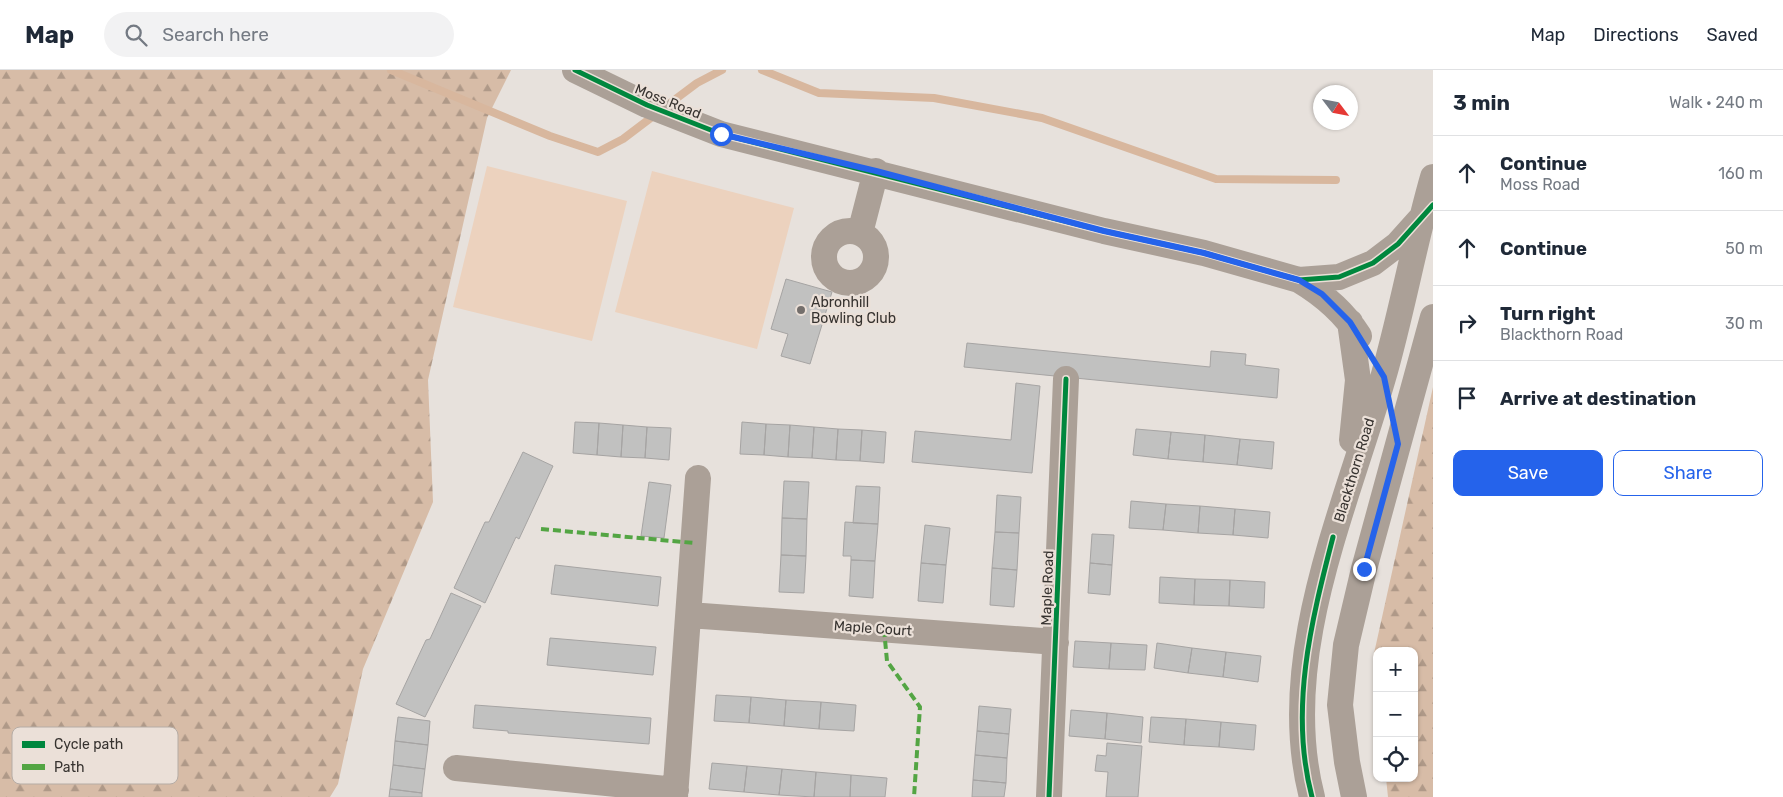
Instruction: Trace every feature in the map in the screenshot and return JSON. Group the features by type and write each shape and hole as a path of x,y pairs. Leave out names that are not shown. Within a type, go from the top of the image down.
{"street":[{"name":"Moss Road","path":"575,70 647,105 721,134 876,171 1104,231 1204,253 1299,280 1339,277 1373,263 1398,244 1427,211"},
{"path":"860,233 876,171"},
{"name":"Blackthorn Road","path":"1312,797 1302,736 1303,687 1310,634 1333,537 1384,377 1427,211 1433,176"},
{"path":"1299,280 1322,294 1350,322 1384,377 1398,444"},
{"path":"1354,797 1346,762 1340,705 1346,645 1364,569 1433,317"},
{"path":"1333,537 1352,441 1358,380 1350,322"},
{"name":"Maple Road","path":"1049,797 1066,379"},
{"path":"456,768 676,794 698,478"},
{"name":"Maple Court","path":"689,615 1056,642"}],"shaded area":[{"path":"487,166 627,201 592,341 453,307"},
{"path":"652,171 794,208 757,349 615,312"}],"green space":[{"path":"0,70 511,70 487,118 428,380 433,502 363,669 338,784 330,797 0,797"},
{"path":"1433,387 1433,797 1388,797 1386,782 1418,782 1418,647 1375,647"}],"building":[{"name":"Abronhill Bowling Club","path":"786,279 832,292 810,364 781,356 788,334 771,329"},
{"path":"967,343 1210,367 1211,351 1246,354 1245,365 1279,369 1277,398 964,367"},
{"path":"1016,383 1040,386 1032,473 912,462 915,431 1011,440"},
{"path":"575,422 599,423 597,455 573,453"},
{"path":"742,422 766,424 764,455 740,454"},
{"path":"599,423 623,425 621,457 597,455"},
{"path":"766,424 790,425 788,457 764,455"},
{"path":"623,425 647,427 645,458 621,457"},
{"path":"790,425 814,427 812,458 788,457"},
{"path":"647,427 671,428 669,460 645,458"},
{"path":"814,427 838,429 836,460 812,458"},
{"path":"838,429 862,430 860,461 836,460"},
{"path":"1136,429 1171,432 1168,459 1133,455"},
{"path":"862,430 886,432 884,463 860,461"},
{"path":"1171,432 1205,435 1203,462 1168,459"},
{"path":"1205,435 1240,439 1237,465 1203,462"},
{"path":"1240,439 1274,442 1272,469 1237,465"},
{"path":"523,452 553,466 519,539 516,537 485,603 454,588 485,522 489,522"},
{"path":"784,481 809,482 807,519 782,518"},
{"path":"649,482 671,485 664,538 641,536"},
{"path":"856,486 880,487 878,524 853,523"},
{"path":"997,495 1021,497 1019,533 995,532"},
{"path":"1131,501 1166,504 1163,530 1129,528"},
{"path":"1166,504 1200,506 1198,533 1163,530"},
{"path":"1200,506 1235,509 1233,535 1198,533"},
{"path":"1235,509 1270,512 1268,538 1233,535"},
{"path":"782,518 807,519 806,556 781,555"},
{"path":"845,522 878,524 875,561 851,560 851,556 843,556"},
{"path":"925,525 950,528 946,565 921,563"},
{"path":"995,532 1019,533 1017,570 992,568"},
{"path":"1092,534 1114,535 1112,565 1090,563"},
{"path":"781,555 806,556 804,593 779,592"},
{"path":"851,560 875,561 873,598 849,596"},
{"path":"921,563 946,565 943,603 918,601"},
{"path":"1090,563 1112,565 1110,595 1088,593"},
{"path":"555,565 661,577 658,606 551,594"},
{"path":"992,568 1017,570 1014,607 990,605"},
{"path":"1160,577 1195,579 1194,605 1159,603"},
{"path":"1195,579 1230,580 1229,606 1194,605"},
{"path":"1230,580 1265,582 1264,608 1229,606"},
{"path":"451,593 481,606 425,717 396,704 426,640 430,639"},
{"path":"550,638 656,647 653,675 547,665"},
{"path":"1075,641 1111,643 1109,669 1073,667"},
{"path":"1111,643 1147,645 1145,670 1109,669"},
{"path":"1157,643 1192,648 1188,673 1154,668"},
{"path":"1192,648 1226,652 1223,677 1188,673"},
{"path":"1226,652 1261,656 1258,682 1223,677"},
{"path":"716,695 751,697 749,723 714,721"},
{"path":"751,697 786,700 784,726 749,723"},
{"path":"786,700 821,702 819,729 784,726"},
{"path":"821,702 856,705 854,731 819,729"},
{"path":"475,705 651,718 649,744 508,733 508,731 473,728"},
{"path":"979,706 1011,709 1009,734 977,731"},
{"path":"1071,710 1107,713 1105,739 1069,736"},
{"path":"1107,713 1143,717 1141,743 1105,739"},
{"path":"398,717 430,721 428,745 395,741"},
{"path":"1151,717 1186,719 1184,745 1149,742"},
{"path":"1186,719 1221,722 1219,747 1184,745"},
{"path":"1221,722 1256,725 1254,750 1219,747"},
{"path":"977,731 1009,734 1007,758 975,755"},
{"path":"395,741 428,745 425,769 393,765"},
{"path":"1107,743 1142,746 1138,797 1106,797 1108,772 1095,771 1097,755 1106,756"},
{"path":"975,755 1007,758 1006,783 973,780"},
{"path":"712,763 747,766 744,792 709,789"},
{"path":"393,765 425,769 422,793 390,789"},
{"path":"747,766 782,769 779,795 744,792"},
{"path":"782,769 816,772 814,797 779,795"},
{"path":"816,772 851,775 850,797 814,797"},
{"path":"851,775 887,778 885,797 850,797"},
{"path":"973,780 1006,783 1004,797 972,797"},
{"path":"390,789 422,793 422,797 389,797"}],"waterway":[{"path":"391,70 550,136 598,152 623,139 656,114"},
{"path":"665,107 697,83 722,70"},
{"path":"762,70 819,93 934,98 1042,118 1216,179 1336,180"}],"marked path":[{"path":"541,529 694,543"},
{"path":"884,629 887,661 920,707 914,797"}],"cycle path":[{"path":"575,70 647,105 721,134 1104,231 1204,253 1299,280 1339,277 1373,263 1398,244 1433,205"},
{"path":"1049,797 1066,379"},
{"path":"1312,797 1305,764 1302,732 1303,699 1306,666 1317,601 1333,537"}],"place":[{"name":"Abronhill Bowling Club","path":"801,310"}],"route":[{"path":"721,134 876,171 1104,231 1204,253 1299,280 1322,294 1350,322 1384,377 1398,444 1364,569"}]}
